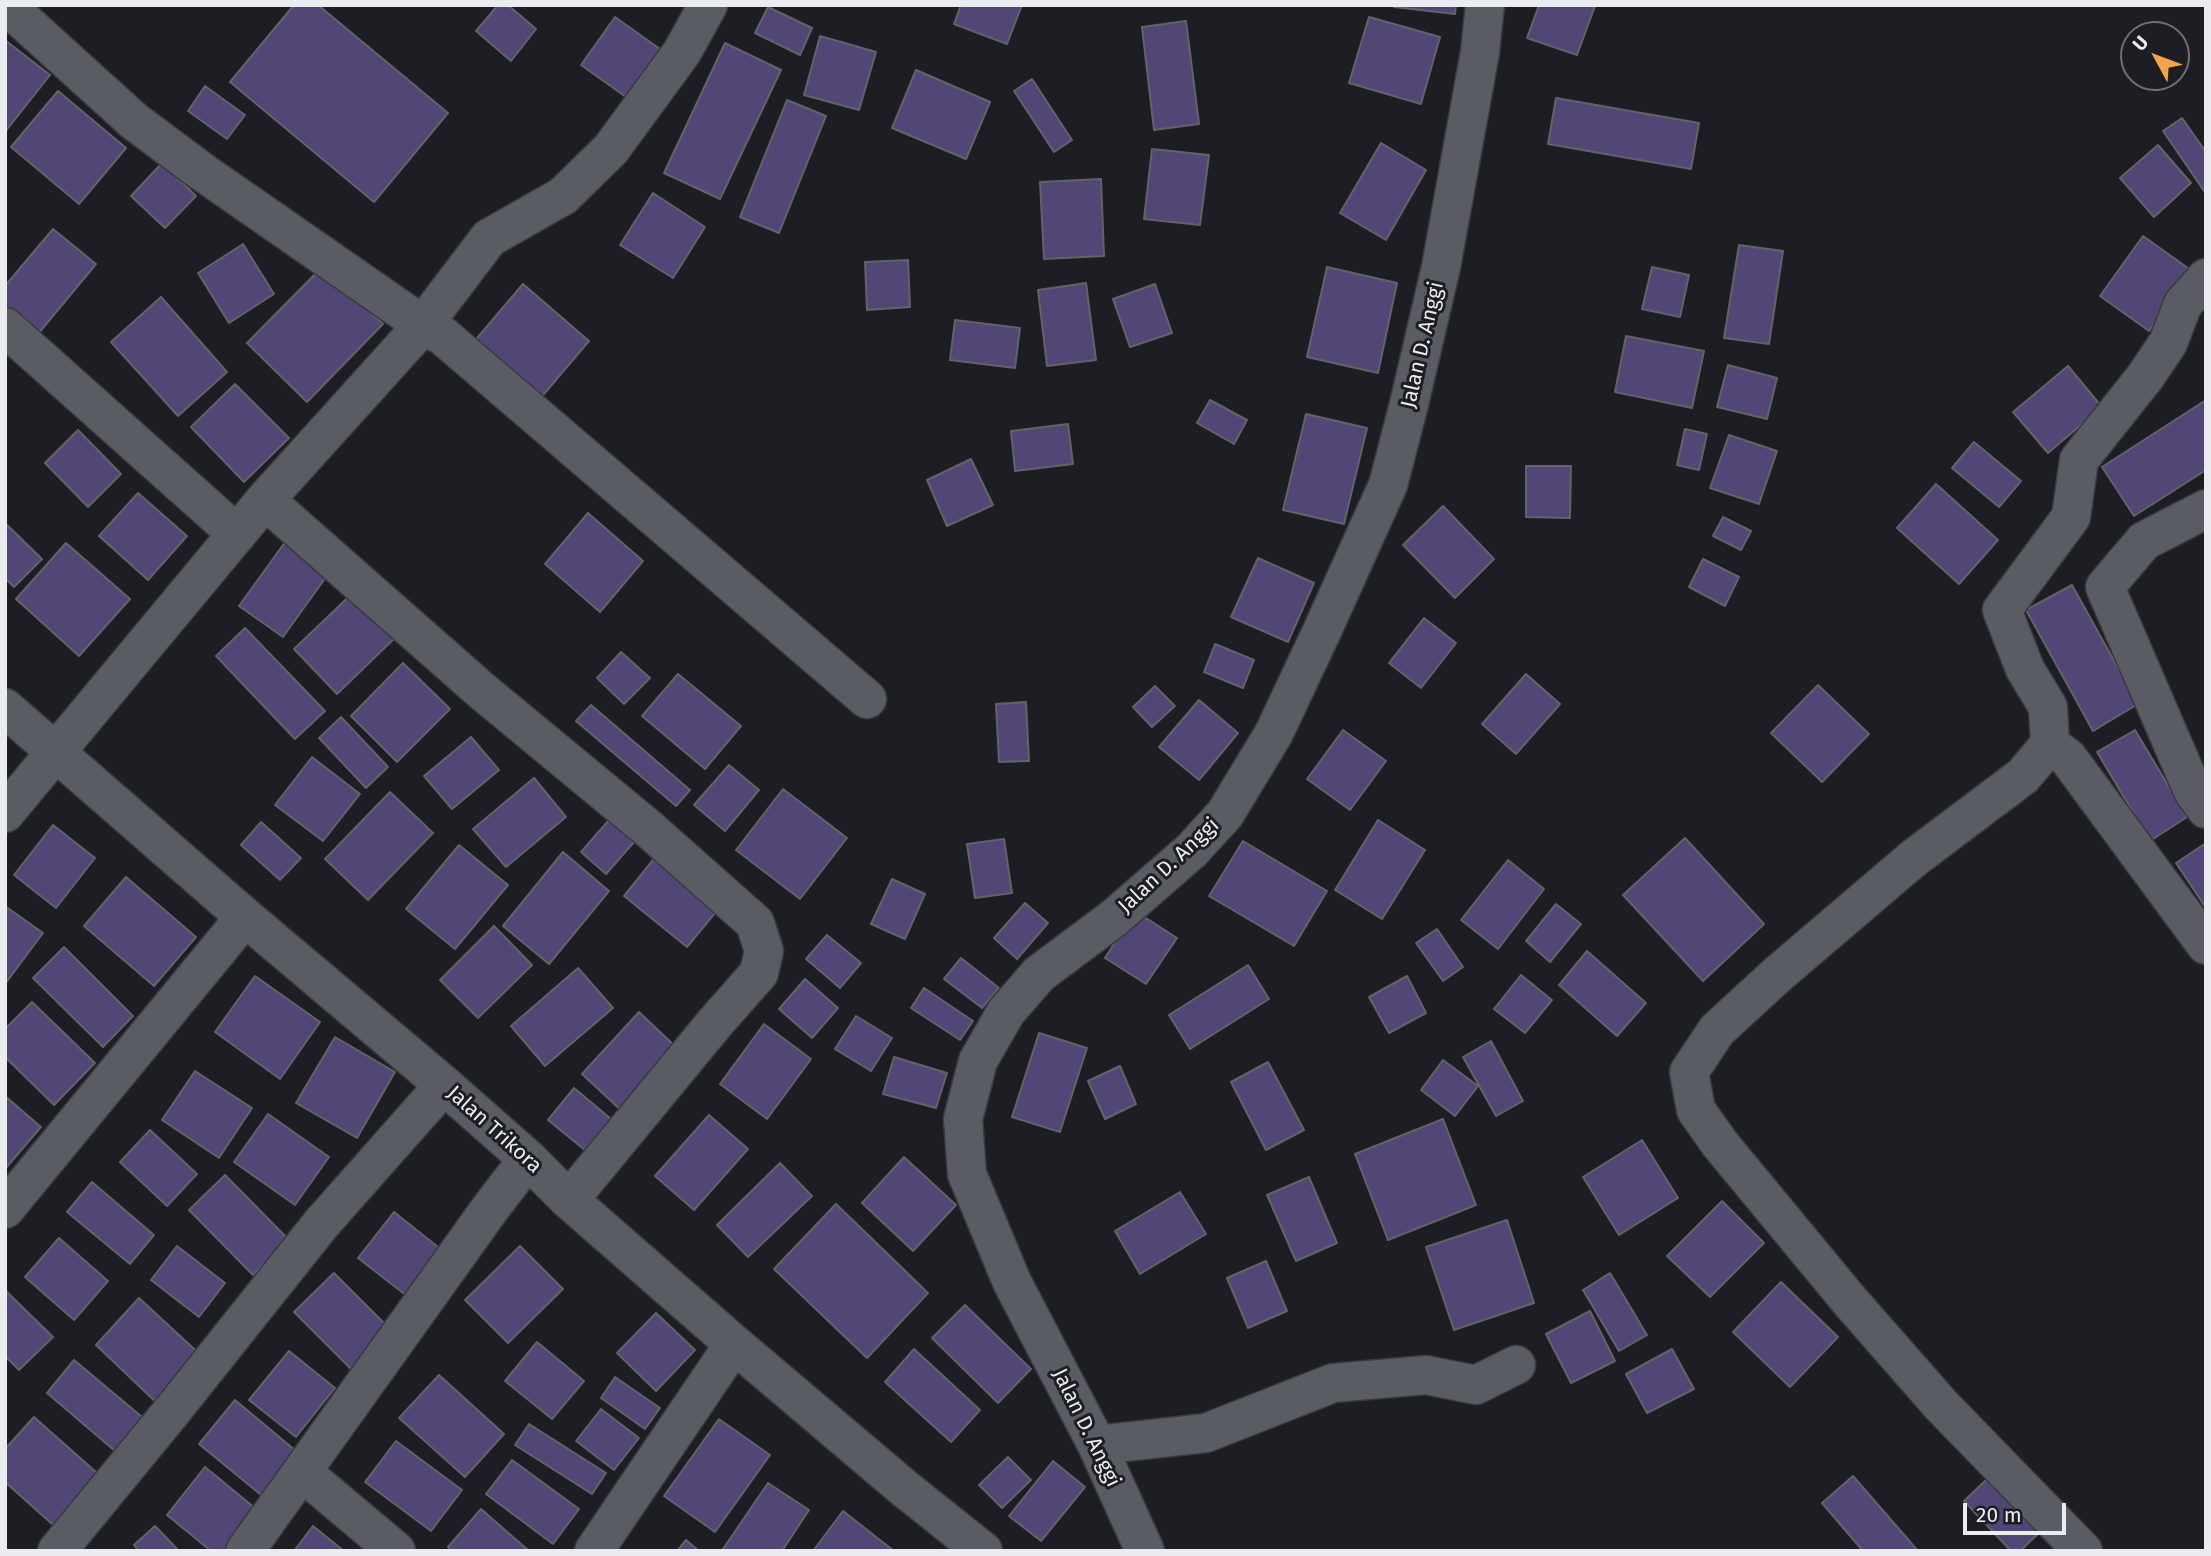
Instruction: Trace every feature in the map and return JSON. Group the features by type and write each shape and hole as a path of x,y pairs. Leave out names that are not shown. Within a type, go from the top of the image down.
{"street":[{"path":"6,5 134,121 201,171 423,325 443,336 866,699"},
{"path":"5,813 265,500 423,325 489,238 563,196 611,149 682,52 708,5"},
{"name":"Jalan D. Anggi","path":"1145,1551 1097,1445 1012,1282 967,1174 962,1119 978,1060 1006,1012 1039,974 1114,918 1191,851 1225,814 1279,722 1388,485 1441,267 1480,52 1485,5"},
{"path":"2083,1551 1941,1405 1849,1300 1696,1110 1689,1072 1717,1030 1778,974 1914,858 2022,776 2050,744 2048,707 2025,669 2002,610 2070,517 2079,460 2146,377 2168,343 2183,304 2206,278"},
{"path":"5,327 237,534"},
{"path":"265,500 482,691 649,829 755,923 764,951 759,973 569,1200"},
{"path":"2206,509 2144,541 2105,587 2193,791 2206,809"},
{"name":"Jalan Trikora","path":"5,708 245,917 444,1085 528,1159 569,1200 734,1344 983,1551"},
{"path":"2050,744 2068,758 2206,945"},
{"path":"5,1209 245,917"},
{"path":"57,1551 321,1224 444,1085"},
{"path":"245,1551 528,1159"},
{"path":"594,1551 734,1344"},
{"path":"1097,1445 1206,1433 1332,1383 1426,1375 1476,1385 1516,1365"},
{"path":"302,1472 396,1551"}],"building":[{"path":"294,5 318,5 448,113 374,202 230,82"},
{"path":"498,5 508,5 536,29 511,61 476,31"},
{"path":"961,5 1022,5 1007,44 954,24"},
{"path":"1456,5 1455,14 1394,7"},
{"path":"1539,5 1595,6 1577,55 1527,38"},
{"path":"768,7 812,28 800,55 755,33"},
{"path":"615,17 667,54 633,102 581,65"},
{"path":"1369,17 1440,37 1421,104 1349,83"},
{"path":"1186,21 1199,124 1154,130 1142,27"},
{"path":"820,36 876,52 859,110 804,95"},
{"path":"5,40 50,75 5,132"},
{"path":"725,43 781,70 720,199 664,173"},
{"path":"916,70 990,102 966,159 892,128"},
{"path":"1032,79 1072,140 1054,152 1014,91"},
{"path":"205,86 245,115 227,139 188,111"},
{"path":"58,91 126,148 79,204 11,147"},
{"path":"1556,98 1699,123 1691,169 1548,144"},
{"path":"787,100 826,116 779,233 740,217"},
{"path":"2182,118 2206,152 2204,191 2163,131"},
{"path":"1381,143 1426,170 1386,240 1340,213"},
{"path":"2158,145 2191,183 2154,217 2120,178"},
{"path":"1152,149 1209,155 1200,225 1144,219"},
{"path":"162,163 196,196 165,228 131,196"},
{"path":"1101,179 1104,256 1044,259 1040,182"},
{"path":"653,193 705,227 673,278 620,245"},
{"path":"53,229 96,264 33,340 5,316 5,286"},
{"path":"2143,236 2192,271 2149,331 2100,296"},
{"path":"243,244 274,294 229,323 198,273"},
{"path":"1739,245 1783,251 1769,344 1724,338"},
{"path":"908,260 910,307 867,310 865,262"},
{"path":"324,265 383,324 307,402 247,343"},
{"path":"1327,267 1397,283 1378,373 1307,357"},
{"path":"1652,267 1689,275 1680,317 1642,309"},
{"path":"1086,283 1096,360 1047,366 1038,290"},
{"path":"523,284 589,341 538,401 472,344"},
{"path":"1155,284 1172,333 1130,347 1113,299"},
{"path":"161,297 227,372 178,416 111,342"},
{"path":"955,320 1020,328 1015,368 950,360"},
{"path":"1626,336 1704,351 1692,408 1615,392"},
{"path":"1728,365 1777,378 1767,419 1717,407"},
{"path":"2068,366 2102,407 2048,453 2013,412"},
{"path":"235,384 289,438 244,482 191,427"},
{"path":"1210,400 1247,420 1234,444 1197,423"},
{"path":"2206,400 2206,470 2134,516 2102,467"},
{"path":"1306,414 1367,428 1344,524 1283,510"},
{"path":"1068,424 1073,464 1015,471 1011,431"},
{"path":"1685,429 1707,434 1699,470 1677,465"},
{"path":"78,430 121,474 88,507 45,463"},
{"path":"1729,435 1777,451 1759,504 1710,488"},
{"path":"1974,442 2021,481 1999,507 1952,468"},
{"path":"971,459 993,505 947,526 927,480"},
{"path":"1526,466 1571,466 1570,518 1526,517"},
{"path":"1936,484 1998,540 1959,584 1897,528"},
{"path":"138,493 187,536 148,580 99,536"},
{"path":"1443,506 1494,559 1455,598 1403,545"},
{"path":"588,513 643,561 600,612 545,564"},
{"path":"1723,517 1751,531 1741,550 1713,536"},
{"path":"5,523 42,559 14,587 5,578"},
{"path":"288,538 331,570 283,637 239,606"},
{"path":"66,543 130,599 79,656 16,599"},
{"path":"1258,558 1314,583 1288,642 1231,617"},
{"path":"1703,559 1739,577 1725,606 1689,587"},
{"path":"2072,585 2138,704 2093,731 2026,610"},
{"path":"359,587 402,631 337,694 294,649"},
{"path":"1424,618 1456,643 1421,688 1389,663"},
{"path":"245,628 325,711 295,739 216,656"},
{"path":"1215,644 1254,660 1243,688 1204,672"},
{"path":"621,652 650,678 624,704 597,678"},
{"path":"403,663 450,709 397,762 351,716"},
{"path":"678,674 741,726 705,769 642,716"},
{"path":"1526,674 1560,704 1516,754 1482,724"},
{"path":"1818,685 1869,734 1822,782 1771,733"},
{"path":"1155,686 1175,706 1152,727 1133,707"},
{"path":"1199,700 1238,733 1199,780 1159,747"},
{"path":"1026,702 1029,761 999,762 996,704"},
{"path":"591,705 690,790 676,806 576,721"},
{"path":"341,717 388,767 366,788 319,738"},
{"path":"1343,730 1386,761 1350,810 1307,779"},
{"path":"2135,730 2187,817 2150,841 2097,752"},
{"path":"471,737 499,770 452,809 424,776"},
{"path":"312,757 360,794 323,841 275,805"},
{"path":"729,765 759,790 725,831 694,805"},
{"path":"534,778 566,817 506,867 473,829"},
{"path":"783,789 847,838 800,899 736,850"},
{"path":"390,792 433,833 368,900 325,859"},
{"path":"609,820 634,842 606,874 581,852"},
{"path":"1378,820 1425,850 1382,919 1335,890"},
{"path":"261,822 301,858 280,880 241,845"},
{"path":"53,825 95,858 56,908 14,875"},
{"path":"1685,838 1764,924 1703,981 1623,895"},
{"path":"1004,839 1012,893 975,898 967,844"},
{"path":"1243,841 1327,891 1294,946 1209,896"},
{"path":"2206,843 2206,908 2176,863"},
{"path":"459,845 508,885 455,949 406,909"},
{"path":"661,850 724,902 687,947 624,896"},
{"path":"563,852 609,891 549,964 503,926"},
{"path":"1508,860 1544,889 1498,949 1461,920"},
{"path":"126,877 196,937 154,986 84,926"},
{"path":"892,879 925,894 905,939 871,924"},
{"path":"1025,903 1048,923 1017,959 994,938"},
{"path":"1556,904 1581,924 1550,962 1526,941"},
{"path":"5,906 43,933 5,984"},
{"path":"1135,911 1177,938 1146,984 1105,958"},
{"path":"494,926 532,965 478,1018 440,980"},
{"path":"1437,929 1463,967 1443,981 1416,943"},
{"path":"827,935 861,963 840,988 806,959"},
{"path":"64,947 133,1016 103,1047 33,978"},
{"path":"1587,951 1646,1003 1617,1036 1559,985"},
{"path":"961,958 999,988 982,1008 944,979"},
{"path":"1248,965 1269,999 1190,1049 1169,1015"},
{"path":"578,968 613,1008 545,1066 511,1026"},
{"path":"1521,975 1552,1000 1525,1033 1494,1009"},
{"path":"255,976 320,1022 280,1079 215,1032"},
{"path":"1407,976 1426,1013 1389,1033 1369,997"},
{"path":"805,979 838,1008 812,1038 779,1009"},
{"path":"924,988 973,1021 960,1040 911,1008"},
{"path":"32,1002 95,1063 54,1105 5,1057 5,1029"},
{"path":"639,1012 681,1052 624,1113 582,1074"},
{"path":"856,1016 892,1038 871,1071 835,1049"},
{"path":"764,1024 811,1059 767,1119 720,1084"},
{"path":"1039,1033 1087,1048 1060,1132 1012,1117"},
{"path":"335,1037 395,1072 357,1138 296,1103"},
{"path":"1491,1041 1523,1101 1496,1116 1463,1057"},
{"path":"894,1057 947,1073 936,1108 883,1094"},
{"path":"1443,1060 1478,1086 1455,1116 1421,1090"},
{"path":"1268,1062 1304,1130 1266,1150 1231,1082"},
{"path":"1120,1066 1136,1104 1105,1119 1088,1081"},
{"path":"195,1071 252,1108 219,1158 162,1120"},
{"path":"574,1088 617,1124 591,1155 548,1120"},
{"path":"5,1096 41,1127 5,1169"},
{"path":"268,1114 329,1157 295,1205 234,1162"},
{"path":"709,1115 748,1149 694,1210 655,1176"},
{"path":"1443,1119 1476,1205 1388,1240 1355,1154"},
{"path":"150,1130 197,1174 167,1206 120,1162"},
{"path":"1642,1140 1678,1198 1619,1235 1583,1177"},
{"path":"904,1157 956,1205 913,1251 862,1203"},
{"path":"780,1163 812,1196 748,1257 717,1225"},
{"path":"225,1175 289,1240 253,1275 189,1210"},
{"path":"1309,1177 1337,1243 1296,1261 1267,1195"},
{"path":"92,1182 154,1235 130,1264 67,1212"},
{"path":"1180,1192 1206,1234 1140,1274 1115,1231"},
{"path":"1722,1201 1764,1243 1710,1297 1667,1256"},
{"path":"836,1204 928,1293 867,1358 774,1269"},
{"path":"394,1212 443,1251 407,1296 358,1258"},
{"path":"1507,1220 1534,1303 1454,1330 1426,1247"},
{"path":"59,1238 108,1281 74,1320 25,1277"},
{"path":"177,1246 225,1283 199,1317 151,1280"},
{"path":"520,1246 563,1289 508,1343 465,1300"},
{"path":"1266,1261 1287,1311 1248,1328 1227,1278"},
{"path":"334,1273 392,1331 352,1370 294,1312"},
{"path":"1610,1273 1647,1335 1619,1351 1583,1290"},
{"path":"1781,1282 1838,1337 1790,1387 1733,1332"},
{"path":"5,1290 53,1337 19,1370 5,1356"},
{"path":"139,1298 206,1360 162,1408 96,1345"},
{"path":"965,1305 1031,1369 998,1403 932,1338"},
{"path":"1590,1311 1615,1361 1571,1383 1546,1334"},
{"path":"656,1313 695,1350 656,1391 617,1353"},
{"path":"537,1342 584,1381 552,1419 505,1381"},
{"path":"914,1349 980,1410 951,1442 885,1382"},
{"path":"1672,1349 1694,1389 1647,1413 1626,1374"},
{"path":"289,1351 335,1388 296,1437 249,1400"},
{"path":"74,1360 142,1417 115,1451 47,1393"},
{"path":"439,1375 504,1434 465,1477 399,1418"},
{"path":"615,1377 660,1408 645,1429 601,1398"},
{"path":"235,1400 302,1456 266,1499 199,1444"},
{"path":"601,1409 639,1438 614,1470 576,1441"},
{"path":"34,1417 106,1481 61,1532 5,1482 5,1449"},
{"path":"719,1419 770,1455 715,1532 664,1496"},
{"path":"529,1424 606,1473 592,1494 515,1445"},
{"path":"396,1441 462,1490 431,1531 365,1482"},
{"path":"1008,1457 1031,1480 1002,1508 979,1485"},
{"path":"512,1460 579,1509 553,1544 486,1494"},
{"path":"1053,1461 1085,1487 1041,1541 1009,1516"},
{"path":"205,1467 261,1513 230,1551 211,1551 167,1515"},
{"path":"1853,1476 1918,1551 1863,1551 1822,1503"},
{"path":"1987,1479 2039,1533 2020,1551 2011,1551 1964,1501"},
{"path":"768,1483 809,1510 782,1551 726,1551 723,1549"},
{"path":"481,1509 529,1551 452,1551 448,1547"},
{"path":"843,1511 894,1551 813,1551"},
{"path":"155,1526 179,1551 139,1551 134,1545"},
{"path":"313,1526 344,1551 294,1551"},
{"path":"686,1540 699,1551 677,1551"}]}
